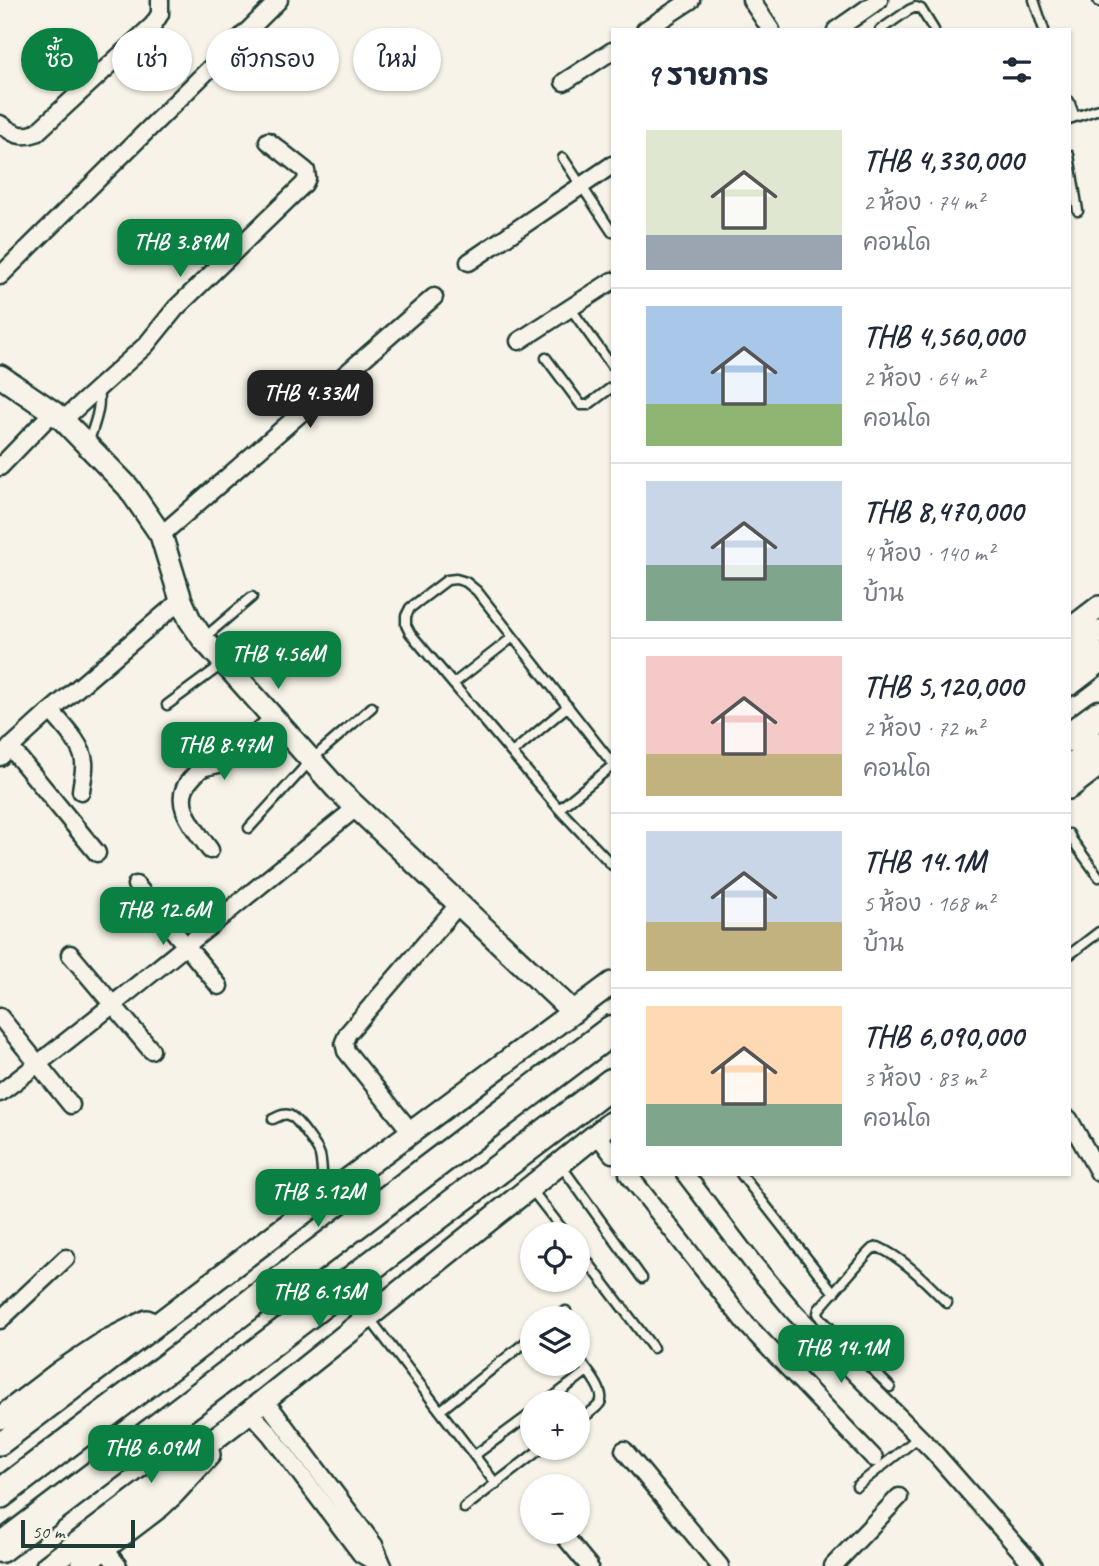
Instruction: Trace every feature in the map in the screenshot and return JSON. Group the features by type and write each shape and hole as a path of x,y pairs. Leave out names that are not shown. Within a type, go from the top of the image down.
{"highway":[{"path":"1071,680 1099,659"},
{"path":"1071,736 1099,715"},
{"path":"0,1494 611,1031"},
{"path":"0,1548 611,1084"}],"main road":[{"path":"0,376 58,416 128,487 161,535 190,620 203,639 311,760 356,808 573,1012"},
{"path":"1071,628 1099,607"},
{"path":"1071,653 1099,632"},
{"path":"1071,764 1099,743"},
{"path":"1071,786 1099,765"},
{"path":"0,1444 323,1198 611,984"},
{"path":"47,1566 251,1411 605,1128"},
{"path":"0,1418 105,1342 192,1299"},
{"path":"81,1566 159,1507 251,1411"}],"street":[{"path":"0,124 26,137 36,133 153,25 160,14 160,0"},
{"path":"0,276 279,0"},
{"path":"648,28 691,0"},
{"path":"751,0 770,28"},
{"path":"839,28 879,0"},
{"path":"564,82 611,52"},
{"path":"0,467 58,416 97,390 146,345 176,308 304,184 306,171 268,141"},
{"path":"469,262 611,166"},
{"path":"519,341 611,282"},
{"path":"161,535 434,297"},
{"path":"96,853 5,752 181,600"},
{"path":"51,710 80,747 85,765 81,790"},
{"path":"210,850 186,814 181,796 187,783 205,767 216,765 234,755 274,718"},
{"path":"0,1094 356,808"},
{"path":"136,885 219,986"},
{"path":"412,1133 346,1051 344,1042 348,1033 459,904"},
{"path":"70,954 151,1050"},
{"path":"0,1017 71,1105"},
{"path":"1071,1123 1099,1173"},
{"path":"605,1128 611,1150"},
{"path":"630,1176 746,1324 874,1458"},
{"path":"687,1176 795,1313 919,1437 1034,1566"},
{"path":"0,1320 66,1258"},
{"path":"251,1411 374,1545 383,1566"},
{"path":"625,1450 720,1566"},
{"path":"842,1563 899,1497"},
{"path":"571,1544 589,1566"},
{"path":"104,1548 118,1566"}],"lane":[{"path":"1034,0 1043,28"},
{"path":"883,28 916,7 921,9 933,28"},
{"path":"1072,118 1099,109"},
{"path":"563,158 611,230"},
{"path":"1071,167 1078,211"},
{"path":"570,309 611,365"},
{"path":"546,358 581,405 588,405 611,388"},
{"path":"88,445 99,406 97,390"},
{"path":"611,763 477,591 466,582 447,580 410,608 406,616 410,633 559,809 611,863"},
{"path":"203,639 252,597"},
{"path":"453,684 513,637"},
{"path":"167,705 224,663"},
{"path":"249,828 311,760 372,706"},
{"path":"512,753 568,706"},
{"path":"559,809 611,765"},
{"path":"1071,840 1099,877"},
{"path":"1071,953 1099,932"},
{"path":"273,1119 288,1114 294,1118 316,1148 320,1155 323,1198"},
{"path":"560,1164 642,1278"},
{"path":"743,1176 834,1293"},
{"path":"530,1187 557,1222"},
{"path":"890,1387 821,1319 819,1309 872,1249 878,1247 892,1254 947,1303"},
{"path":"590,1265 653,1348"},
{"path":"368,1317 496,1484"},
{"path":"441,1410 520,1347"},
{"path":"590,1375 602,1396 600,1403 590,1411"},
{"path":"562,1390 581,1376"},
{"path":"475,1455 520,1422"},
{"path":"857,1486 919,1437"},
{"path":"464,1508 526,1460"}]}
